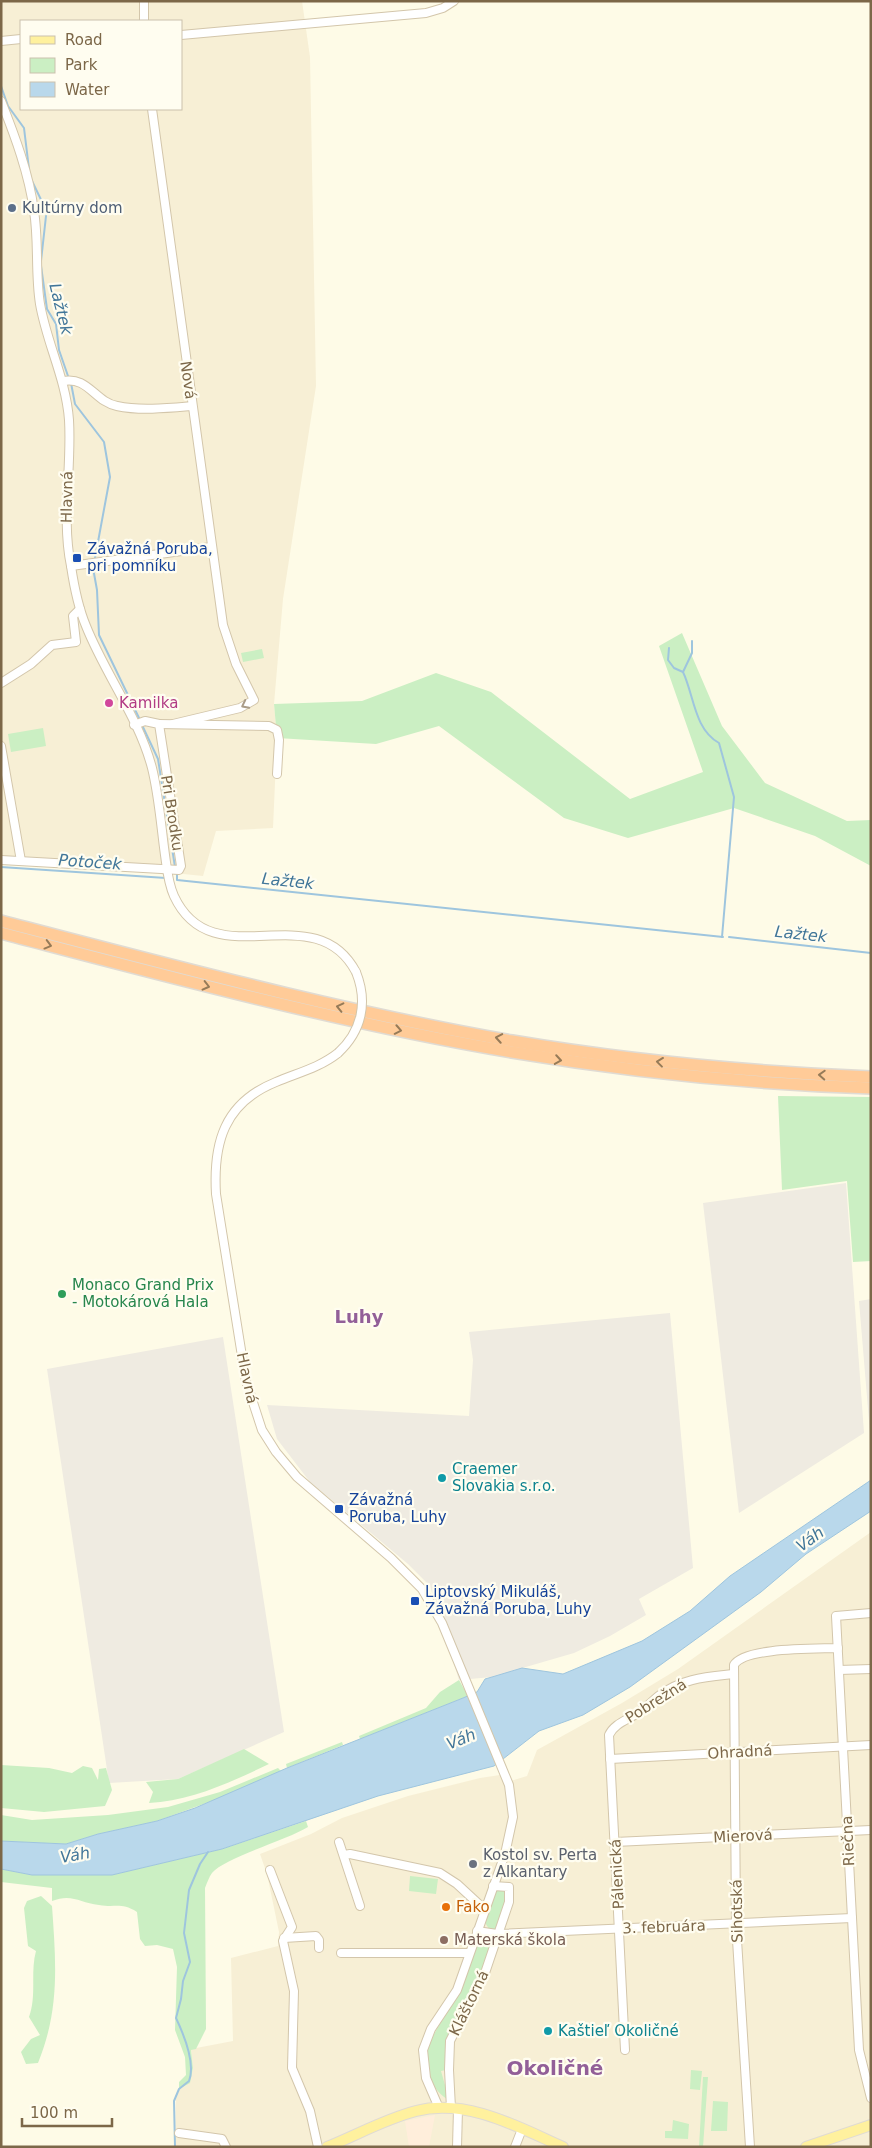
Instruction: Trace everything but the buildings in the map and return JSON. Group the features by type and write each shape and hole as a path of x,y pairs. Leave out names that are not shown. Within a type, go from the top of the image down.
{"highway":[{"path":"1,921 288,995 512,1041 681,1064 871,1077"},
{"path":"1,933 278,1004 510,1052 668,1074 778,1084 871,1088"}],"main road":[{"path":"327,2147 338,2144 397,2117 418,2110 439,2108 484,2115 563,2147"},
{"path":"806,2147 871,2125"}],"street":[{"path":"144,1 144,20"},
{"path":"182,35 426,13 438,10 454,1"},
{"path":"1,41 20,39"},
{"name":"Hlavná","path":"1,101 15,135 34,210 36,275 40,305 45,330 63,381 69,424 66,518 71,566 80,609 90,636 140,722 152,766 171,871 170,883 181,908 203,928 225,936 238,938 295,934 322,939 339,949 356,972 362,992 361,1018 352,1039 338,1053 316,1066 270,1084 247,1098 229,1120 218,1145 215,1166 216,1194 247,1386 259,1424 287,1467 315,1494 392,1558 422,1589 442,1623 503,1768"},
{"name":"Nová","path":"152,110 223,625 231,650 254,700 240,708 173,724"},
{"path":"63,381 72,379 82,382 104,400 119,407 192,406"},
{"path":"71,566 211,548"},
{"path":"1,684 52,645 76,642 74,616 80,609"},
{"path":"140,722 159,724 258,724 277,730 279,740 276,774"},
{"name":"Pri Brodku","path":"1,860 171,871 181,866 159,724"},
{"path":"1,746 21,860"},
{"name":"Riečna","path":"871,1613 836,1616 859,2050 871,2098"},
{"path":"734,1674 735,1662 744,1656 766,1652 838,1648"},
{"path":"839,1670 871,1668"},
{"name":"Sihotská","path":"734,1674 736,1924 750,2147"},
{"name":"Pobrežná","path":"610,1759 610,1732 642,1711 661,1694 694,1678 734,1674"},
{"name":"Ohradná","path":"610,1759 871,1745"},
{"name":"Pálenická","path":"610,1759 625,2050"},
{"name":"Kláštorná","path":"439,2108 426,2078 424,2050 431,2029 457,1990 508,1842 513,1817 511,1792 503,1768"},
{"name":"Mierová","path":"615,1842 871,1830"},
{"path":"339,1842 360,1906"},
{"path":"344,1855 350,1854 440,1873 457,1884 484,1909"},
{"path":"270,1870 292,1927 283,1941 294,1991 292,2068 310,2111 318,2147"},
{"name":"Kláštorná","path":"458,2147 449,2070 450,2041 485,1973 509,1902 509,1887 505,1885 493,1886"},
{"name":"3. februára","path":"477,1931 498,1934 852,1918"},
{"path":"284,1938 316,1936 319,1940 319,1948"},
{"path":"342,1954 469,1953"},
{"path":"515,2147 522,2129"},
{"path":"179,2132 222,2139 226,2147"}],"shaded area":[{"path":"1,1 302,1 310,57 316,386 283,599 274,704 277,738 273,828 216,831 203,876 154,871 1,864"},
{"path":"846,1183 864,1433 739,1513 703,1203"},
{"path":"871,1299 871,1433 870,1433 859,1301"},
{"path":"670,1313 693,1568 639,1599 646,1615 610,1636 574,1653 512,1671 495,1685 492,1677 459,1680 430,1586 408,1564 310,1482 277,1439 267,1405 469,1416 473,1360 469,1332"},
{"path":"223,1337 284,1732 178,1779 109,1783 47,1369"},
{"path":"871,1532 871,2147 175,2147 176,2099 179,2090 190,2082 193,2068 191,2049 233,2041 231,1958 278,1946 279,1932 267,1874 260,1854 311,1834 342,1818 408,1796 480,1778 500,1775 504,1783 527,1776 537,1750 622,1703 678,1669"},
{"path":"435,2115 429,2147 409,2147 405,2121"}],"green space":[{"path":"682,633 722,726 765,783 847,821 871,820 871,866 815,836 734,808 628,838 564,818 439,726 376,744 277,738 274,704 362,701 436,673 491,692 630,799 703,772 659,646"},
{"path":"262,649 264,658 243,662 241,653"},
{"path":"43,728 46,746 11,752 8,734"},
{"path":"778,1096 871,1097 871,1261 853,1262 847,1181 782,1190"},
{"path":"459,1680 468,1696 360,1739 359,1736 426,1708 440,1692"},
{"path":"342,1742 343,1745 287,1768 286,1764"},
{"path":"244,1749 269,1764 195,1795 149,1803 153,1792 146,1782 178,1779"},
{"path":"1,1765 49,1768 72,1773 83,1766 92,1768 98,1780 99,1769 106,1768 112,1790 105,1806 44,1812 1,1808"},
{"path":"278,1768 281,1771 239,1791 157,1821 98,1834 66,1844 1,1841 1,1815 32,1820 108,1815 168,1807 220,1792"},
{"path":"306,1821 308,1827 229,1861 219,1867 209,1878 205,1888 206,2029 196,2049 191,2050 193,2068 190,2083 179,2089 179,2082 186,2075 185,2057 175,2030 177,1967 173,1949 157,1945 145,1946 140,1939 137,1912 131,1909 122,1906 92,1904 71,1898 52,1901 52,1888 1,1882 1,1869 32,1875 112,1875 222,1849"},
{"path":"410,1876 438,1879 436,1894 409,1891"},
{"path":"506,1889 508,1897 496,1930 489,1929 484,1921 495,1890"},
{"path":"41,1896 52,1906 55,1986 50,2024 38,2063 26,2064 21,2052 31,2039 40,2035 29,2017 33,2000 34,1959 36,1951 28,1946 24,1908 27,1901"},
{"path":"481,1937 489,1937 487,1957 461,2017 449,2035 446,2046 446,2070 441,2071 447,2099 430,2079 427,2053 435,2033 461,1988 478,1940"},
{"path":"691,2070 702,2071 700,2090 690,2089"},
{"path":"703,2077 708,2077 703,2147 699,2147"},
{"path":"713,2101 728,2102 727,2131 711,2131"},
{"path":"673,2120 689,2124 688,2139 665,2138 665,2131 672,2131"}],"water":[{"name":"Váh","path":"871,1480 871,1511 806,1554 761,1592 630,1687 583,1715 539,1731 494,1766 378,1796 222,1849 112,1875 32,1875 1,1869 1,1841 66,1844 98,1834 157,1821 195,1808 287,1768 477,1692 485,1679 522,1668 563,1674 642,1641 690,1611 730,1576"}],"waterway":[{"name":"Lažtek","path":"1,86 8,106 24,128 29,169"},
{"name":"Lažtek","path":"32,181 46,210"},
{"name":"Lažtek","path":"41,261 46,216"},
{"name":"Lažtek","path":"41,266 47,309 56,324 59,350 68,376"},
{"name":"Lažtek","path":"71,383 75,404 104,442 110,477 95,558"},
{"name":"Lažtek","path":"93,568 97,590 99,635 140,720"},
{"path":"692,641 692,653 683,672 704,729 719,743 734,797 722,937"},
{"path":"669,648 668,660 674,668 683,672"},
{"name":"Lažtek","path":"142,725 158,759 175,867"},
{"name":"Potoček","path":"1,867 166,878"},
{"name":"Lažtek","path":"177,872 177,880 723,937"},
{"name":"Lažtek","path":"729,937 871,953"},
{"path":"175,2147 174,2101 179,2089 189,2081 191,2074 188,2049 176,2018 183,1981 190,1962 184,1933 189,1890 200,1864 208,1852"}],"place":[{"name":"Kultúrny dom","path":"12,208"},
{"name":"Závažná Poruba, pri pomníku","path":"77,558"},
{"name":"Kamilka","path":"109,703"},
{"name":"Monaco Grand Prix - Motokárová Hala","path":"62,1294"},
{"name":"Craemer Slovakia s.r.o.","path":"442,1478"},
{"name":"Závažná Poruba, Luhy","path":"339,1509"},
{"name":"Liptovský Mikuláš, Závažná Poruba, Luhy","path":"415,1601"},
{"name":"Kostol sv. Perta z Alkantary","path":"473,1864"},
{"name":"Fako","path":"446,1907"},
{"name":"Materská škola","path":"444,1940"},
{"name":"Kaštieľ Okoličné","path":"548,2031"}],"district":[{"name":"Luhy","path":"359,1316"},
{"name":"Okoličné","path":"555,2068"}]}
